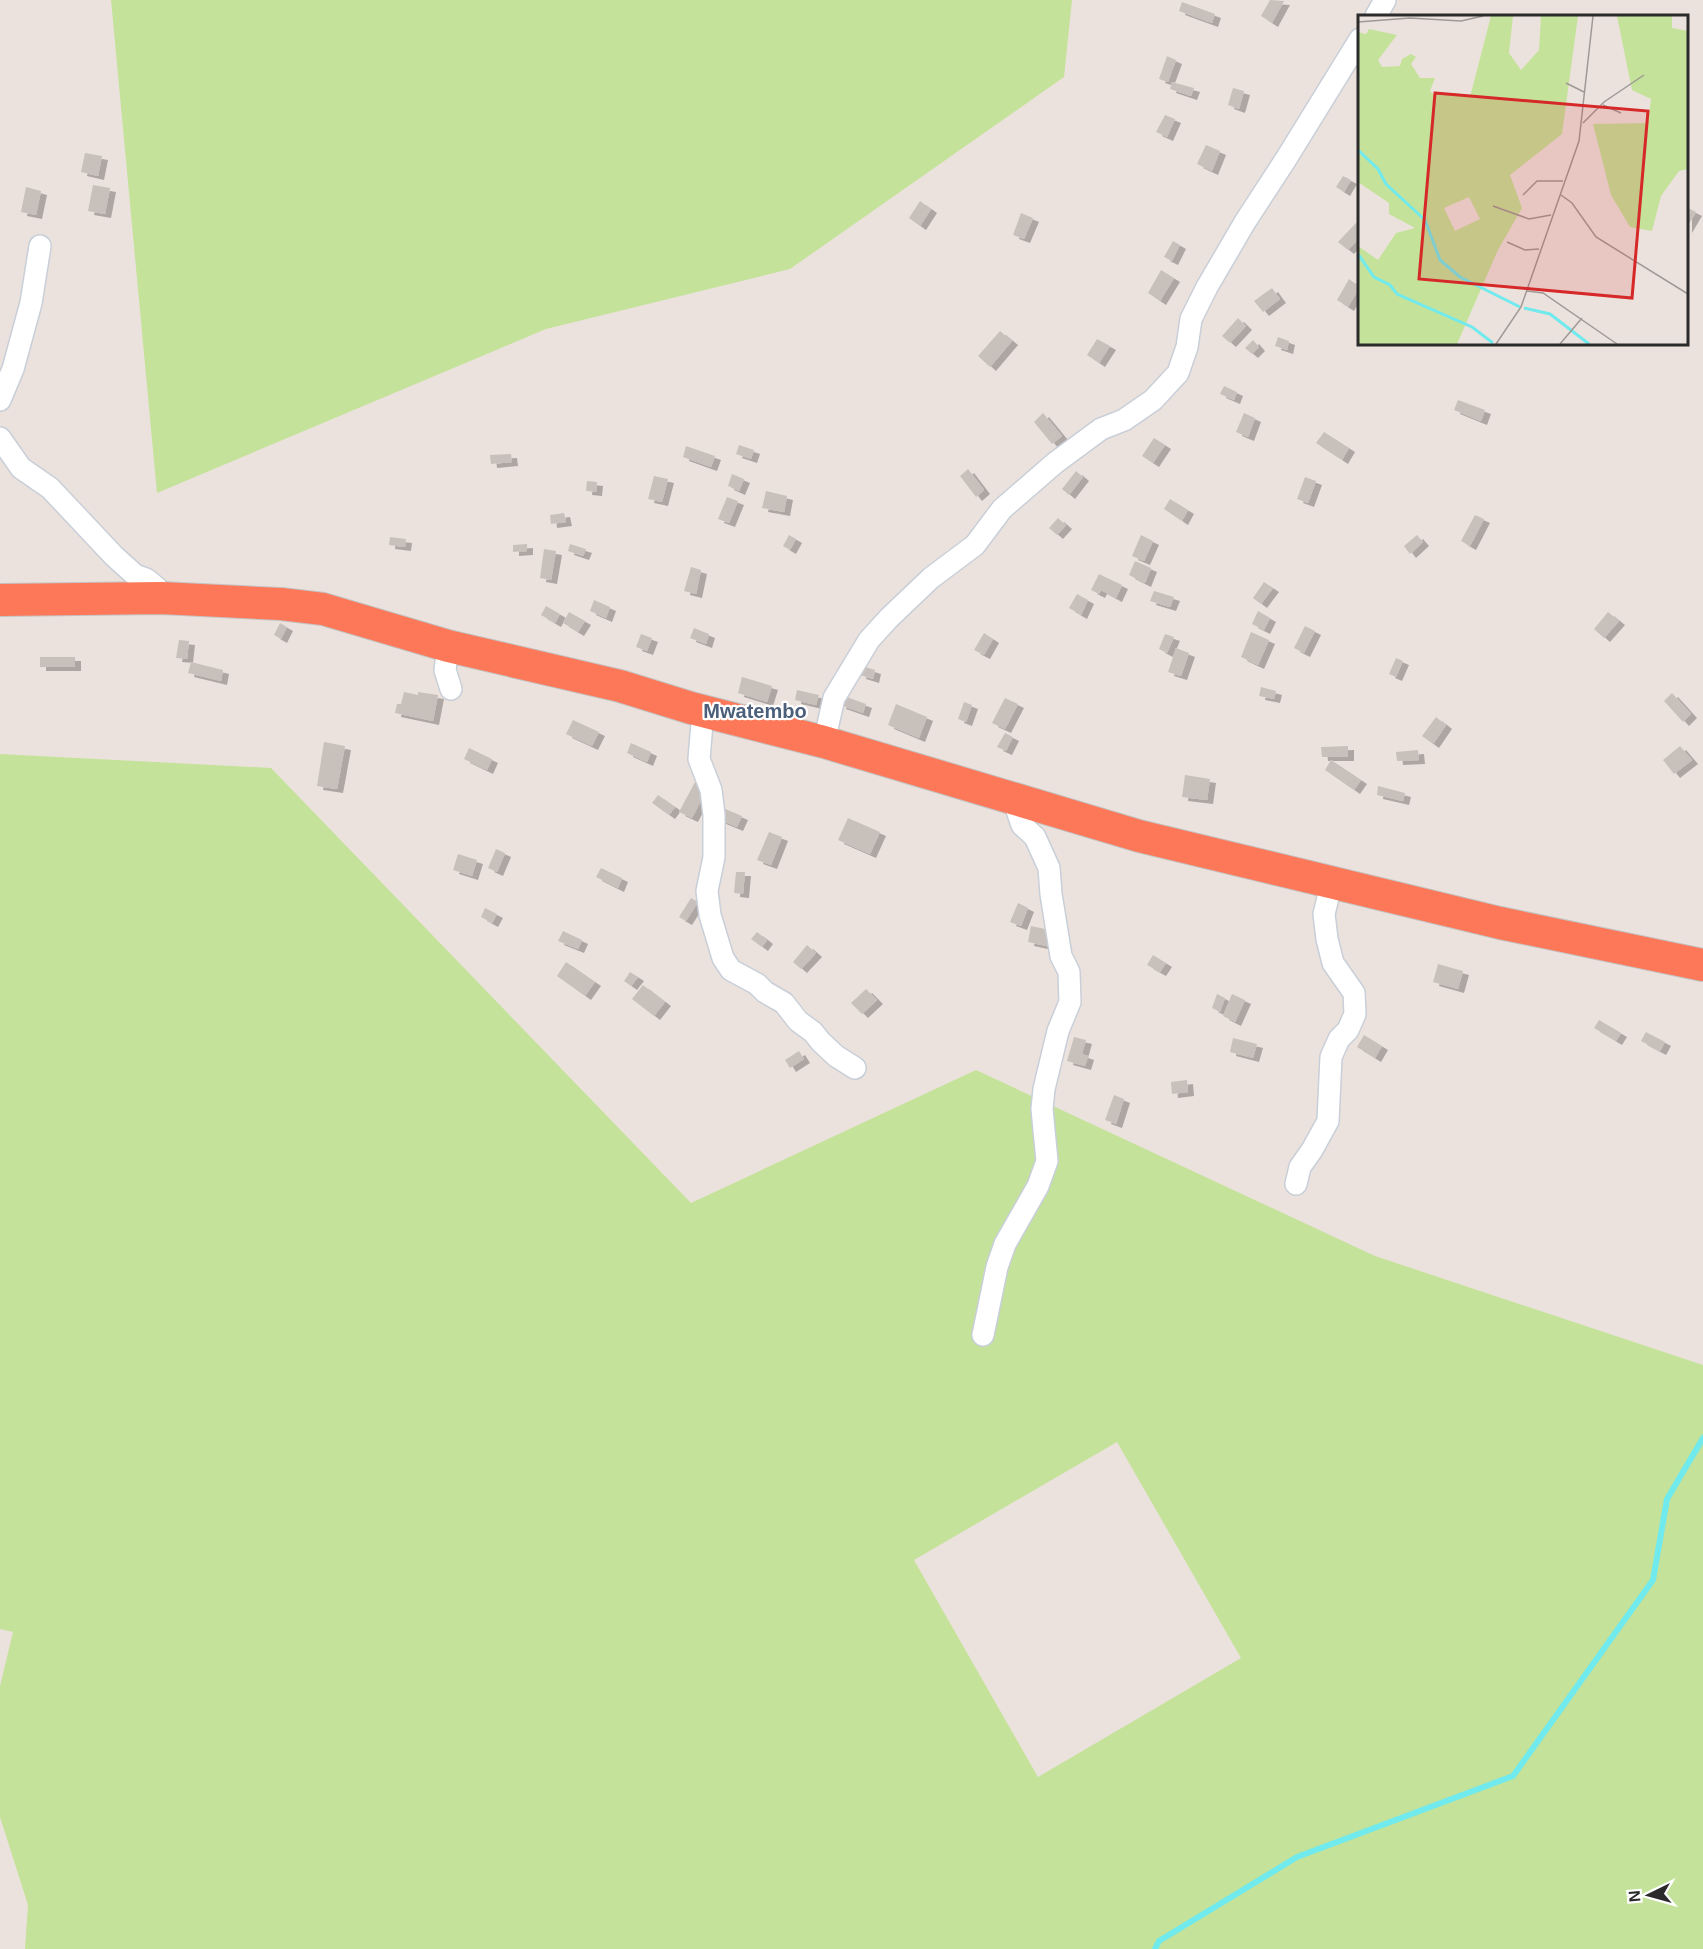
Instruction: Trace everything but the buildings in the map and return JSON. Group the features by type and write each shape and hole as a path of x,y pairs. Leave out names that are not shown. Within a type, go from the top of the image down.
{"highway":[{"path":"0,600 161,598 281,604 322,609 448,646 620,686 704,711 824,742 1139,836 1500,923 1703,964"}],"street":[{"path":"1377,15 1385,0"},
{"path":"824,742 834,698 869,640 889,618 931,578 975,545 1002,509 1054,463 1101,429 1124,420 1153,400 1178,373 1191,319 1207,287 1358,41"},
{"path":"0,400 32,303 40,246"},
{"path":"0,438 21,468 50,488 114,556 135,575 146,579 157,588 161,598"},
{"path":"448,646 445,670 451,689"},
{"path":"704,711 699,759 711,790 714,815 714,857 706,891 710,915 723,958 731,970 757,984 765,992 784,1003 798,1021 813,1032 836,1056 855,1068"},
{"path":"983,1335 997,1267 1005,1244 1038,1186 1047,1161 1042,1109 1044,1089 1058,1031 1070,1002 1069,972 1061,956 1049,868 1035,837 1022,825 1013,799"},
{"path":"1296,1184 1300,1167 1328,1121 1331,1057 1338,1039 1348,1030 1355,1014 1354,993 1333,963 1327,939 1324,914 1332,881"}],"green space":[{"path":"111,0 1072,0 1064,77 790,269 546,329 157,493"},
{"path":"0,754 271,768 691,1203 976,1070 1375,1256 1703,1365 1703,1949 25,1949 28,1905 0,1817 0,1686 13,1632 0,1629","holes":["1117,1442 1241,1658 1038,1777 914,1560"]}],"waterway":[{"path":"1155,1949 1159,1941 1297,1857 1513,1776 1653,1580 1667,1499 1703,1438"}],"district":[{"name":"Mwatembo","path":"755,711"}]}
